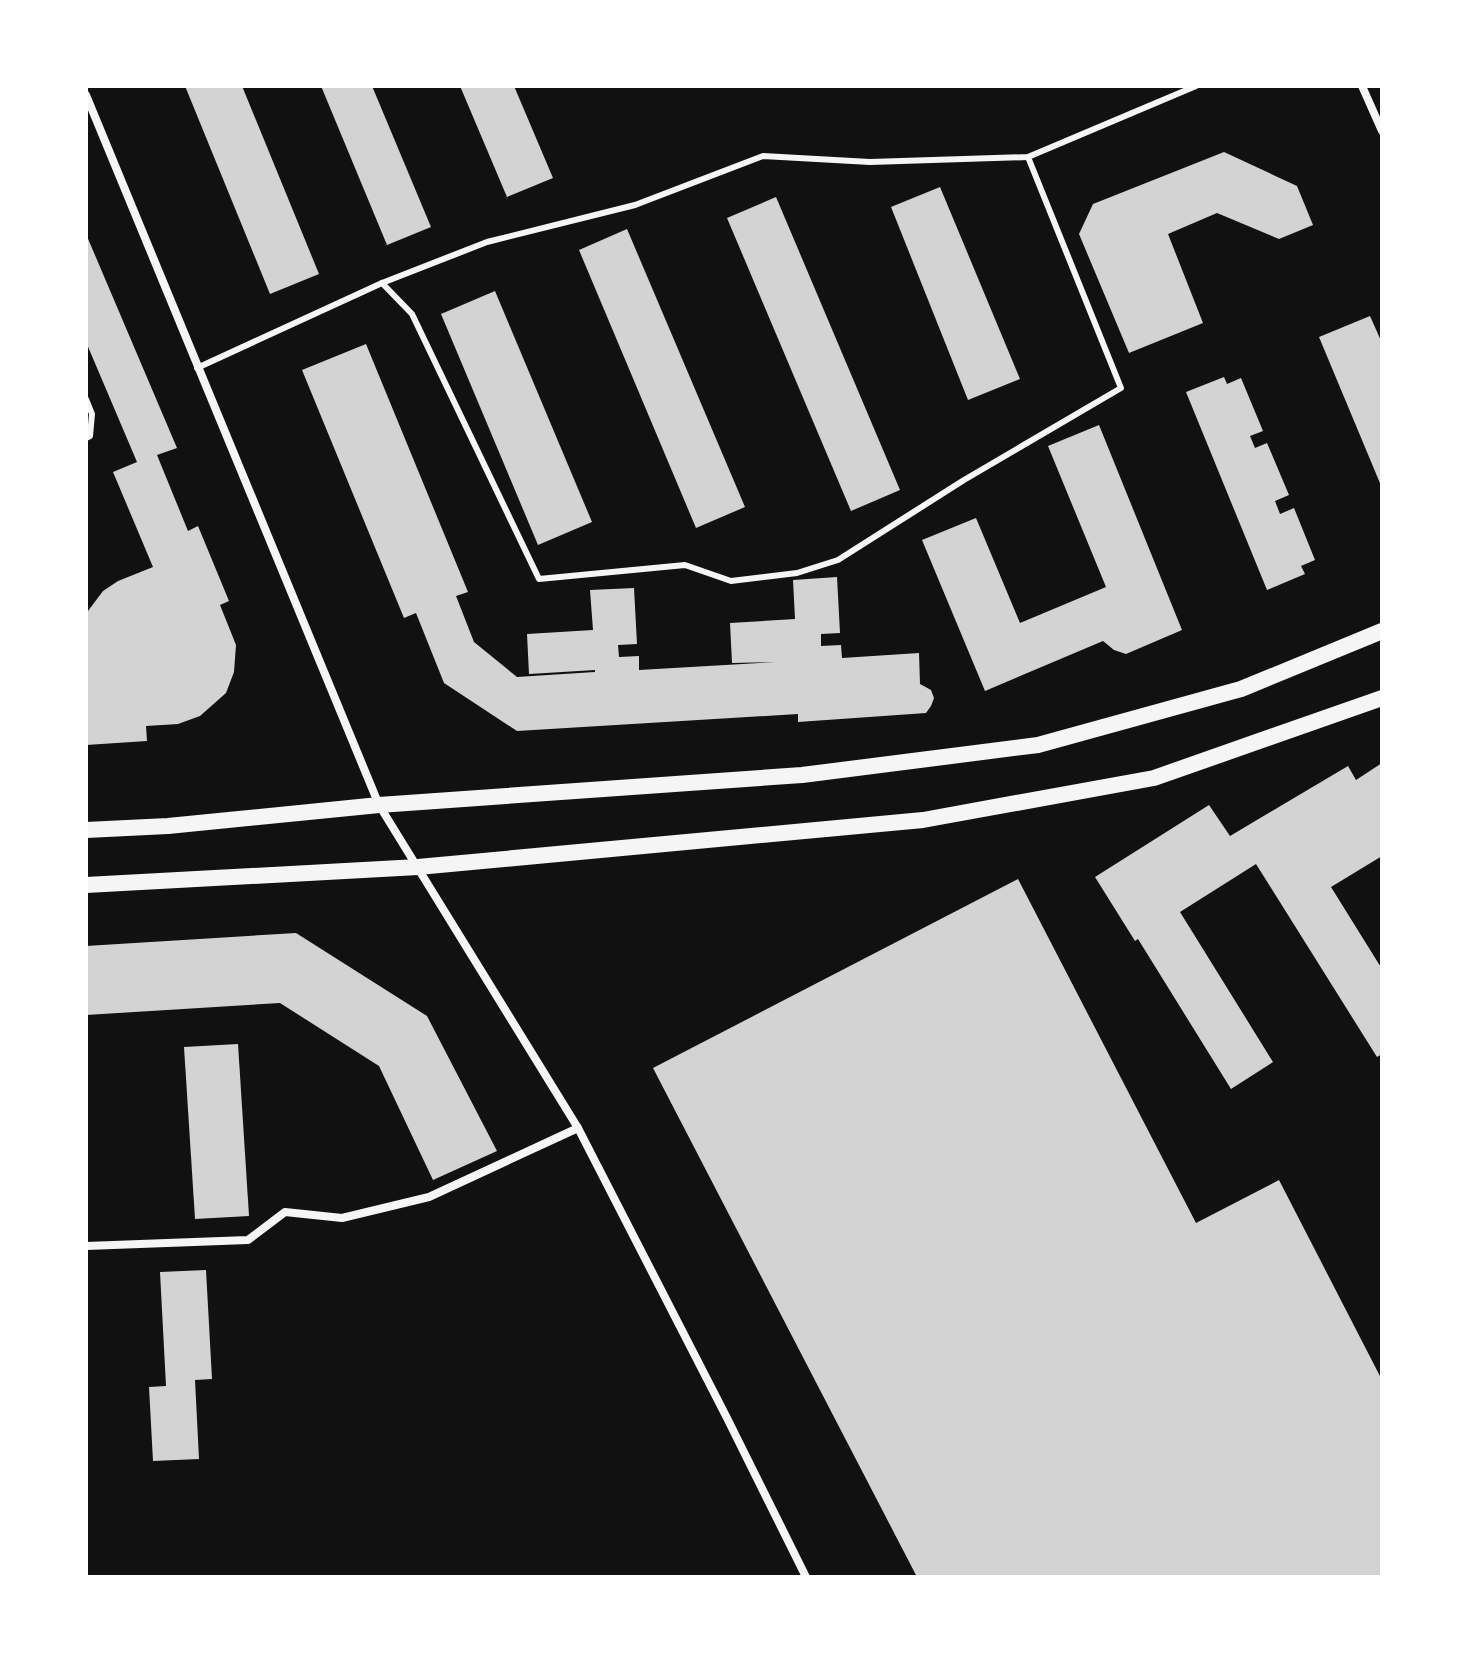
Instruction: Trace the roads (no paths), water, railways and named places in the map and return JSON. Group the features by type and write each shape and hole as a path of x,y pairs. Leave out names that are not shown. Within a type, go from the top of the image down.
{"main road":[{"path":"86,830 168,826 379,805 802,775 1038,745 1241,689 1382,631"},
{"path":"86,885 418,867 923,820 1154,778 1382,698"}],"street":[{"path":"1362,86 1382,131"},
{"path":"86,95 379,805 578,1128 806,1577"},
{"path":"86,1246 248,1240 285,1212 342,1218 429,1197 578,1128"}],"lane":[{"path":"197,368 382,283 487,242 635,205 763,156 870,162 1028,157 1196,86"},
{"path":"382,283 412,314 539,579 685,565 731,581 797,573 838,560 964,480 1121,388 1028,157"},
{"path":"86,399 92,414 90,436 86,438"}]}
